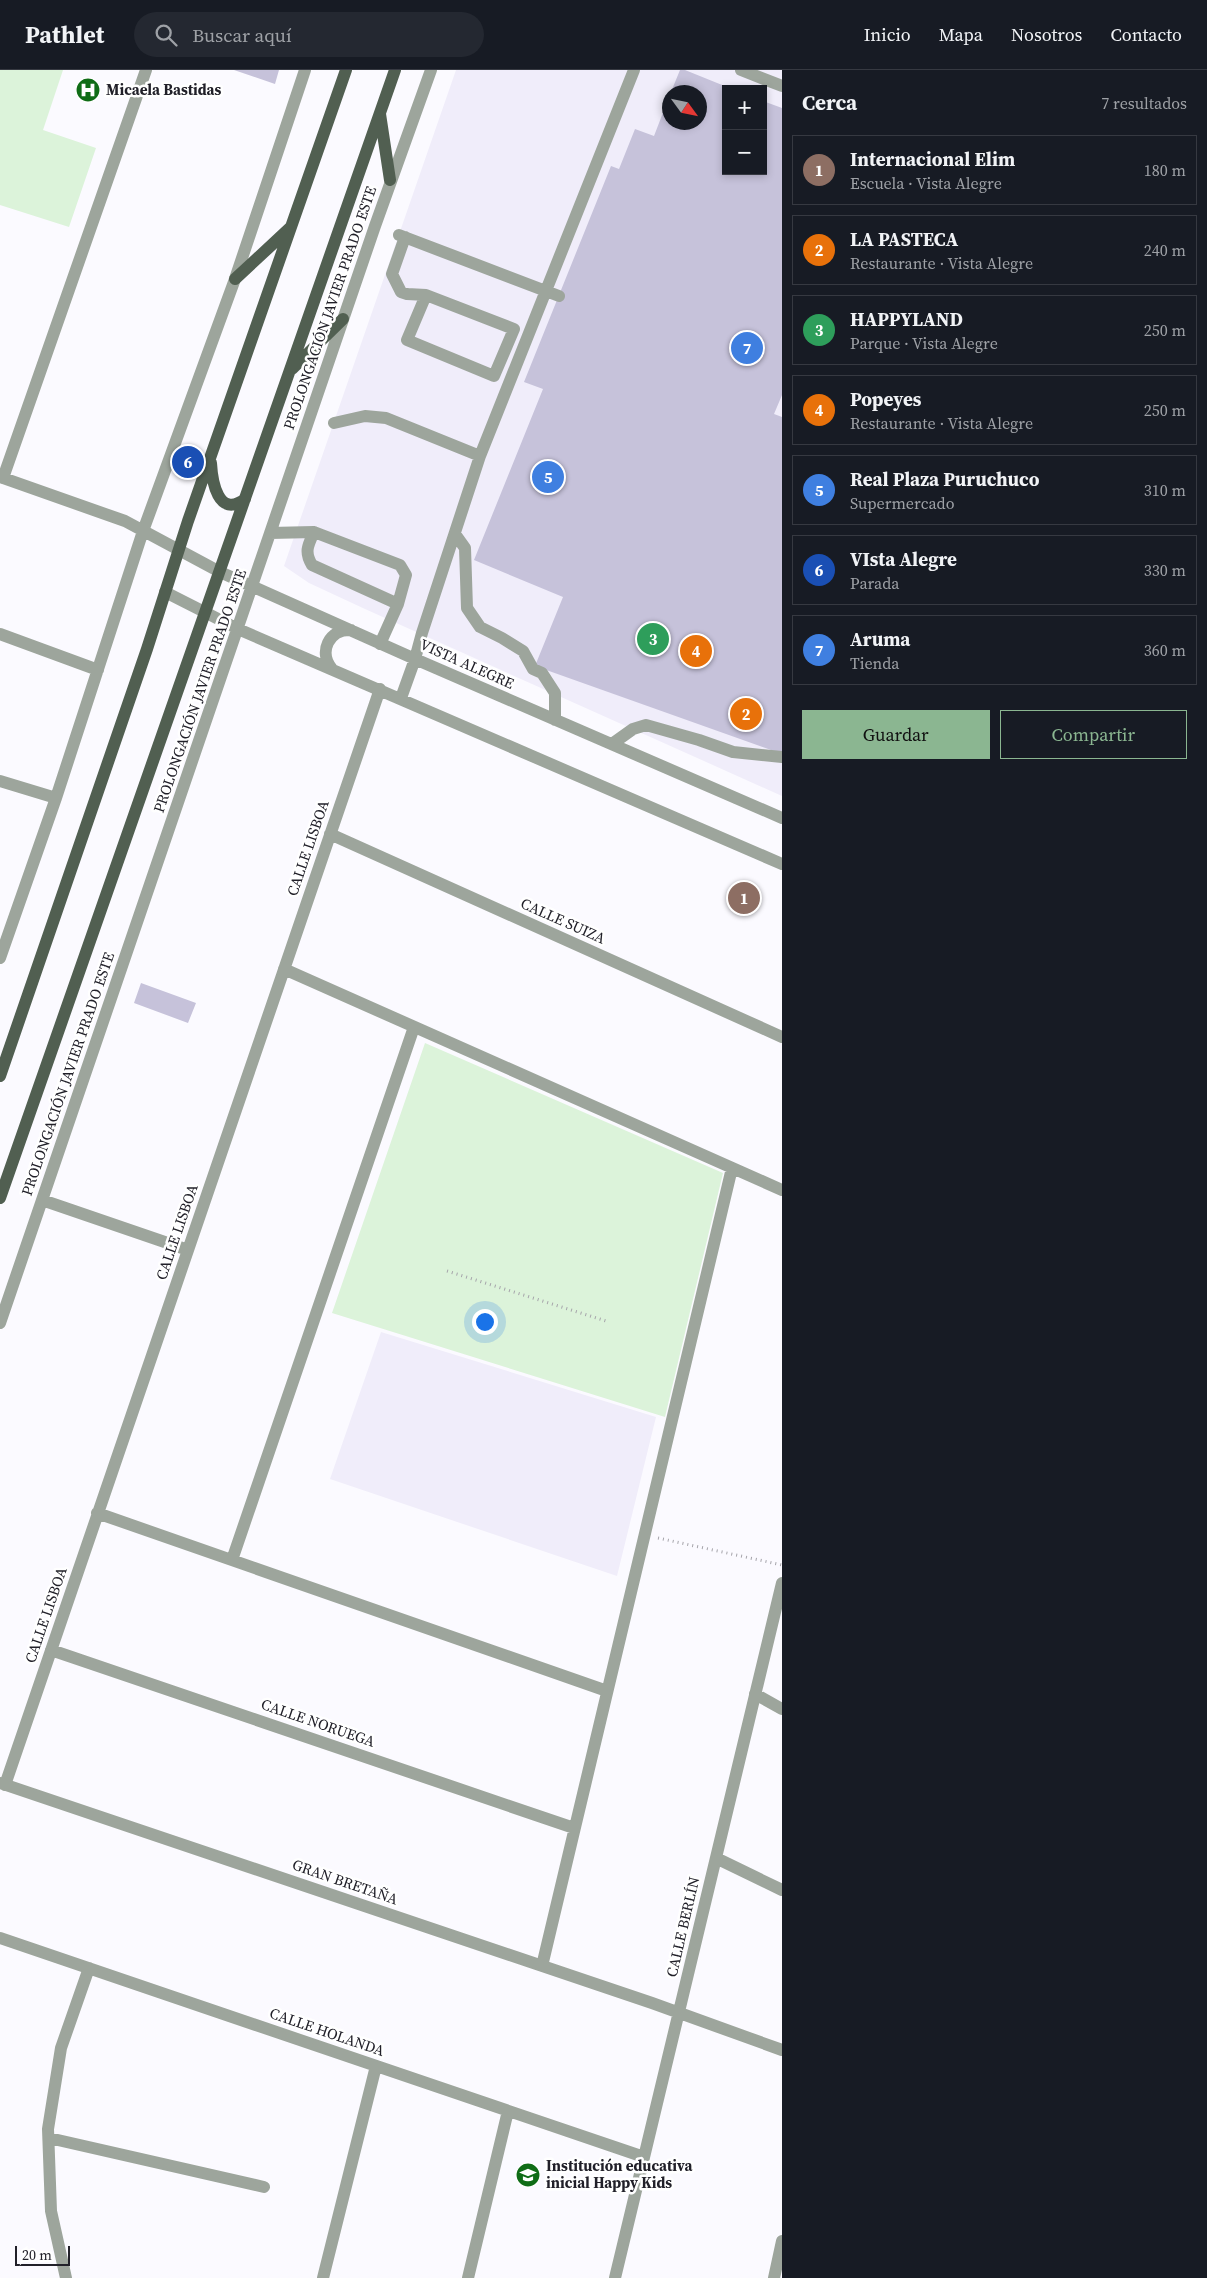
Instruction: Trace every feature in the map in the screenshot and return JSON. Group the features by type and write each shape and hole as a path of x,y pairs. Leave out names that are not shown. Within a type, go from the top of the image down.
{"main road":[{"path":"0,1076 210,458 293,226 346,70"},
{"name":"PROLONGACIÓN JAVIER PRADO ESTE","path":"0,1198 395,70"},
{"path":"380,111 390,180"},
{"path":"235,279 293,226"},
{"path":"290,370 343,319"},
{"path":"210,458 212,479 218,496 228,504 240,503 245,499"}],"street":[{"path":"2,477 146,70"},
{"path":"0,958 56,798 143,531 235,279 305,70"},
{"name":"PROLONGACIÓN JAVIER PRADO ESTE","path":"0,1323 390,180 431,70"},
{"path":"401,698 480,456 634,70"},
{"path":"741,70 782,86"},
{"path":"426,295 408,340 494,376 514,329 426,295 401,292 392,274 402,236 559,296"},
{"path":"334,423 365,416 386,418 480,456"},
{"name":"VISTA ALEGRE","path":"2,477 125,521 220,572 380,644 782,818"},
{"path":"314,532 307,546 307,556 312,564 398,604"},
{"path":"270,533 314,532 400,565 406,575 398,604 380,644"},
{"path":"455,534 465,548 467,608 480,627 523,651 533,669 542,673 555,694 555,720"},
{"path":"165,592 205,614 238,629 782,864"},
{"path":"332,669 325,657 326,645 339,632 351,630"},
{"path":"0,634 98,670"},
{"name":"CALLE LISBOA","path":"2,1784 51,1650 380,689"},
{"path":"612,744 633,729 646,725 733,752 782,757"},
{"path":"0,781 56,798"},
{"name":"CALLE SUIZA","path":"330,834 782,1037"},
{"path":"284,969 782,1190"},
{"path":"232,1560 414,1027"},
{"path":"542,1966 732,1168"},
{"path":"42,1200 188,1250"},
{"path":"97,1513 607,1691"},
{"name":"CALLE BERLÍN","path":"615,2278 782,1582"},
{"name":"CALLE NORUEGA","path":"51,1650 574,1828"},
{"path":"755,1694 782,1709"},
{"name":"GRAN BRETAÑA","path":"2,1784 680,2012 782,2050"},
{"path":"716,1858 782,1890"},
{"name":"CALLE HOLANDA","path":"0,1938 644,2157"},
{"path":"66,2278 51,2211 48,2138 61,2048 88,1968"},
{"path":"323,2278 376,2066"},
{"path":"468,2278 508,2111"},
{"path":"48,2138 264,2187"},
{"path":"774,2278 782,2242"}],"path":[{"path":"447,1271 606,1321"},
{"path":"644,1535 782,1565"}],"shaded area":[{"path":"456,70 782,70 782,796 309,583 284,566"},
{"path":"381,1332 656,1417 617,1576 330,1479"}],"green space":[{"path":"0,70 63,70 43,130 96,148 69,227 0,205"},
{"path":"425,1043 723,1173 665,1417 332,1313"}],"building":[{"path":"234,70 279,70 275,84"},
{"path":"680,70 685,70 722,85 722,175 767,175 767,102 782,108 782,395 774,414 782,417 782,754 535,666 563,597 474,560 543,389 524,382 611,166 619,169 635,129 654,136 662,115 662,130 707,130 707,85 674,85"},
{"path":"141,983 196,1003 188,1023 134,1003"}],"place":[{"name":"Micaela Bastidas","path":"88,90"},
{"name":"Aruma","path":"747,348"},
{"name":"VIsta Alegre","path":"188,462"},
{"name":"Real Plaza Puruchuco","path":"548,477"},
{"name":"HAPPYLAND","path":"653,639"},
{"name":"Popeyes","path":"696,651"},
{"name":"LA PASTECA","path":"746,714"},
{"name":"Internacional Elim","path":"744,898"},
{"name":"Institución educativa inicial Happy Kids","path":"528,2175"}]}
